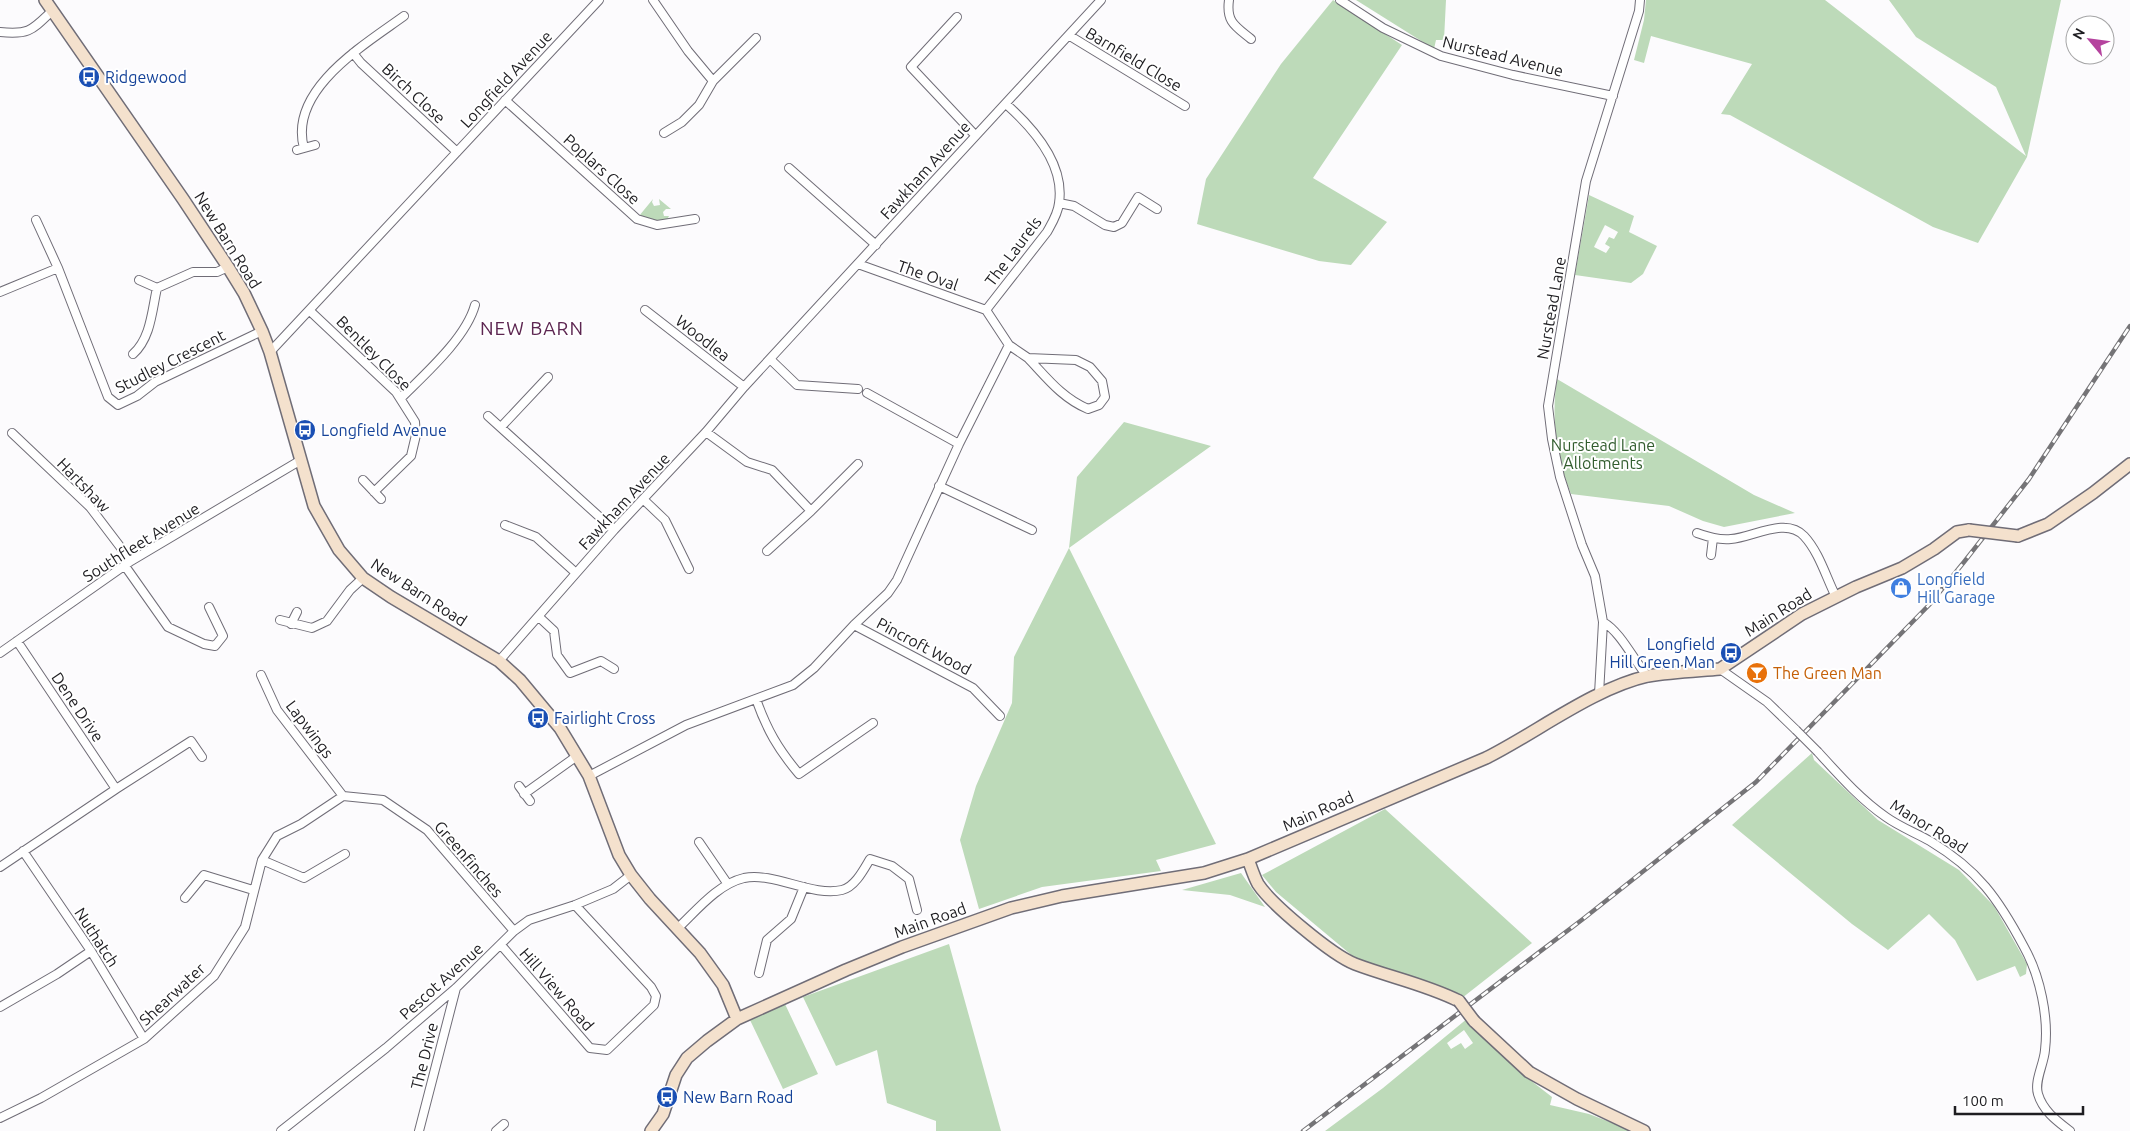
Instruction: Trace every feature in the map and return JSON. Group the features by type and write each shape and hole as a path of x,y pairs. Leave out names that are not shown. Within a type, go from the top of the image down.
{"street":[{"name":"New Barn Road","path":"46,0 183,198 244,294 262,330 270,352 314,506 339,550 363,578 391,597 499,661 520,680 560,728 589,776 619,855 631,875 650,899 700,952 723,986 737,1019"},
{"name":"Longfield Avenue","path":"270,352 599,0"},
{"path":"653,0 688,52 713,81"},
{"name":"Fawkham Avenue","path":"499,661 614,530 706,432 744,387 771,360 975,135 1070,36 1101,0"},
{"path":"1229,0 1228,12 1232,23 1251,39"},
{"name":"Nurstead Avenue","path":"1340,0 1383,28 1441,56 1513,75 1613,96"},
{"name":"Nurstead Lane","path":"1599,694 1603,622 1595,576 1582,545 1560,477 1552,439 1548,406 1586,181 1639,10 1640,0"},
{"path":"0,32 20,34 33,30 53,10"},
{"path":"315,145 300,149 302,124 307,105 314,93 353,53 404,16"},
{"path":"957,17 911,67 975,135"},
{"name":"Barnfield Close","path":"1070,36 1185,106"},
{"path":"664,133 682,122 699,105 713,81 756,38"},
{"name":"Birch Close","path":"353,53 361,63 457,152"},
{"name":"Poplars Close","path":"505,100 640,221 657,225 695,220"},
{"name":"The Laurels","path":"986,310 1047,232 1059,203 1059,186 1049,156 1032,130 1006,104"},
{"path":"789,168 876,244"},
{"path":"1130,192 1157,209"},
{"path":"1059,203 1074,206 1105,226 1114,227 1122,223 1138,197"},
{"name":"Studley Crescent","path":"36,220 58,268 108,397 118,405 138,396 154,382 262,330"},
{"name":"The Oval","path":"858,264 986,310"},
{"path":"139,280 157,288 193,272 217,272 228,267"},
{"path":"0,292 58,268"},
{"path":"133,354 146,338 157,288"},
{"path":"401,398 434,366 448,349 471,317 475,305"},
{"name":"Woodlea","path":"645,310 744,387"},
{"path":"986,310 1009,344 1028,358 1059,392 1073,402 1088,409 1098,405 1105,398 1102,381 1090,367 1076,360 1028,358"},
{"name":"Bentley Close","path":"310,311 401,398 416,426 415,446 410,458 374,492"},
{"name":"Pincroft Wood","path":"756,699 793,685 814,668 893,587 959,444 1009,344"},
{"path":"771,360 797,386 858,389"},
{"path":"501,427 548,377"},
{"path":"867,393 959,444"},
{"path":"488,416 614,530"},
{"path":"706,432 747,462 772,470 811,511"},
{"name":"Hartshaw","path":"12,433 90,507 168,627 204,644 215,646 222,636 209,607"},
{"name":"Southfleet Avenue","path":"0,652 128,564 301,460"},
{"path":"767,551 858,464"},
{"name":"Main Road","path":"652,1131 663,1114 676,1075 687,1058 707,1040 737,1019 902,947 1011,908 1062,896 1204,873 1248,859 1486,758 1599,694 1648,676 1720,669 1802,614 1902,568 1934,549 1957,532 1969,530 2018,536 2048,524 2093,493 2130,464"},
{"path":"363,480 380,499"},
{"path":"939,486 1032,530"},
{"path":"644,500 665,520 690,569"},
{"path":"504,525 536,537 576,573"},
{"path":"1697,533 1712,538 1733,539 1781,527 1803,534 1814,550 1836,597"},
{"path":"1711,555 1712,538"},
{"path":"280,620 312,628 327,621 350,590 363,578"},
{"path":"291,624 297,612"},
{"path":"539,617 554,631 557,655 570,673 601,661 614,669"},
{"path":"1603,622 1612,626 1638,666 1648,676"},
{"name":"Pincroft Wood","path":"854,625 973,688 1000,716"},
{"name":"Dene Drive","path":"17,641 116,789"},
{"name":"Manor Road","path":"1720,669 1767,702 1860,796 1887,818 1928,840 1961,861 1975,874 1999,904 2027,951 2044,1007 2046,1041 2037,1085 2038,1095 2048,1112 2070,1131"},
{"name":"Lapwings","path":"261,675 277,710 343,796"},
{"path":"589,776 686,725 756,699 770,733 781,753 800,774 874,722"},
{"path":"0,867 191,741 202,757"},
{"path":"524,794 577,756"},
{"path":"519,786 530,801"},
{"name":"Shearwater","path":"0,1118 41,1098 144,1039 214,976 245,928 262,860 277,836 301,824 343,796"},
{"name":"Greenfinches","path":"343,796 382,800 427,830 514,931"},
{"path":"700,842 726,883"},
{"name":"Nuthatch","path":"23,852 91,952 144,1039"},
{"path":"262,860 304,878 345,854"},
{"path":"678,928 726,883 746,878 766,878 821,890 843,890 854,882 870,859 892,866 909,879 917,910"},
{"path":"1248,859 1258,883 1269,898 1324,944 1353,963 1413,981 1459,1001 1474,1021 1529,1072 1577,1099 1644,1131"},
{"path":"185,898 204,875 253,890"},
{"name":"Pescot Avenue","path":"281,1131 386,1048 456,988 514,931 529,920 574,905 613,889 631,875"},
{"path":"759,973 766,940 791,919 804,886"},
{"name":"Hill View Road","path":"501,945 590,1048 607,1050 654,1005 656,996 651,986 574,905"},
{"path":"0,1007 91,952"},
{"name":"The Drive","path":"419,1131 456,988"},
{"path":"496,1131 504,1124"}],"green space":[{"path":"1333,0 1402,45 1313,178 1387,222 1351,265 1319,261 1197,224 1206,179 1281,64"},
{"path":"1356,0 1446,0 1444,40 1436,40 1434,49"},
{"path":"1646,0 1825,0 2026,156 1996,87 1916,37 1889,0 2061,0 2027,157 1978,243 1933,227 1730,115 1721,114 1752,64 1651,36 1644,63 1634,60 1644,20"},
{"path":"1589,195 1634,216 1629,232 1657,246 1643,274 1631,283 1575,275","holes":["1605,225 1618,232 1614,239 1609,237 1605,244 1610,247 1606,253 1594,247"]},
{"path":"653,199 654,206 660,205 659,199 671,209 666,209 663,212 664,216 669,216 667,220 656,222 639,216"},
{"name":"Nurstead Lane Allotments","path":"1557,379 1754,495 1795,513 1724,527 1703,521 1669,506 1571,494 1558,452 1556,437 1555,394"},
{"path":"1124,422 1211,446 1069,548 1077,477"},
{"path":"1069,548 1216,844 1156,860 1161,871 1042,887 979,909 960,840 976,786 1012,703 1014,657"},
{"path":"1812,753 1814,760 1878,820 1959,870 1994,906 2027,964 2026,974 2020,977 2015,966 1977,981 1955,940 1929,914 1888,950 1852,924 1732,825"},
{"path":"1385,809 1532,943 1462,998 1355,958 1276,892 1262,875"},
{"path":"1241,873 1265,907 1230,895 1182,890"},
{"path":"949,944 1001,1131 936,1131 936,1121 887,1103 877,1050 836,1066 803,997"},
{"path":"785,1004 818,1074 783,1089 750,1020"},
{"path":"1468,1018 1521,1073 1552,1097 1550,1105 1589,1114 1633,1131 1325,1131 1383,1088","holes":["1464,1030 1473,1043 1465,1049 1461,1043 1451,1049 1447,1043"]}],"railway":[{"path":"1303,1131 1583,919 1756,782 1929,605 2029,479 2130,326"}],"place":[{"name":"Ridgewood","path":"89,77"},
{"name":"Longfield Avenue","path":"305,430"},
{"name":"Longfield Hill Garage","path":"1901,588"},
{"name":"Longfield Hill Green Man","path":"1731,653"},
{"name":"The Green Man","path":"1757,673"},
{"name":"Fairlight Cross","path":"538,718"},
{"name":"New Barn Road","path":"667,1097"}],"district":[{"name":"NEW BARN","path":"532,328"}]}
